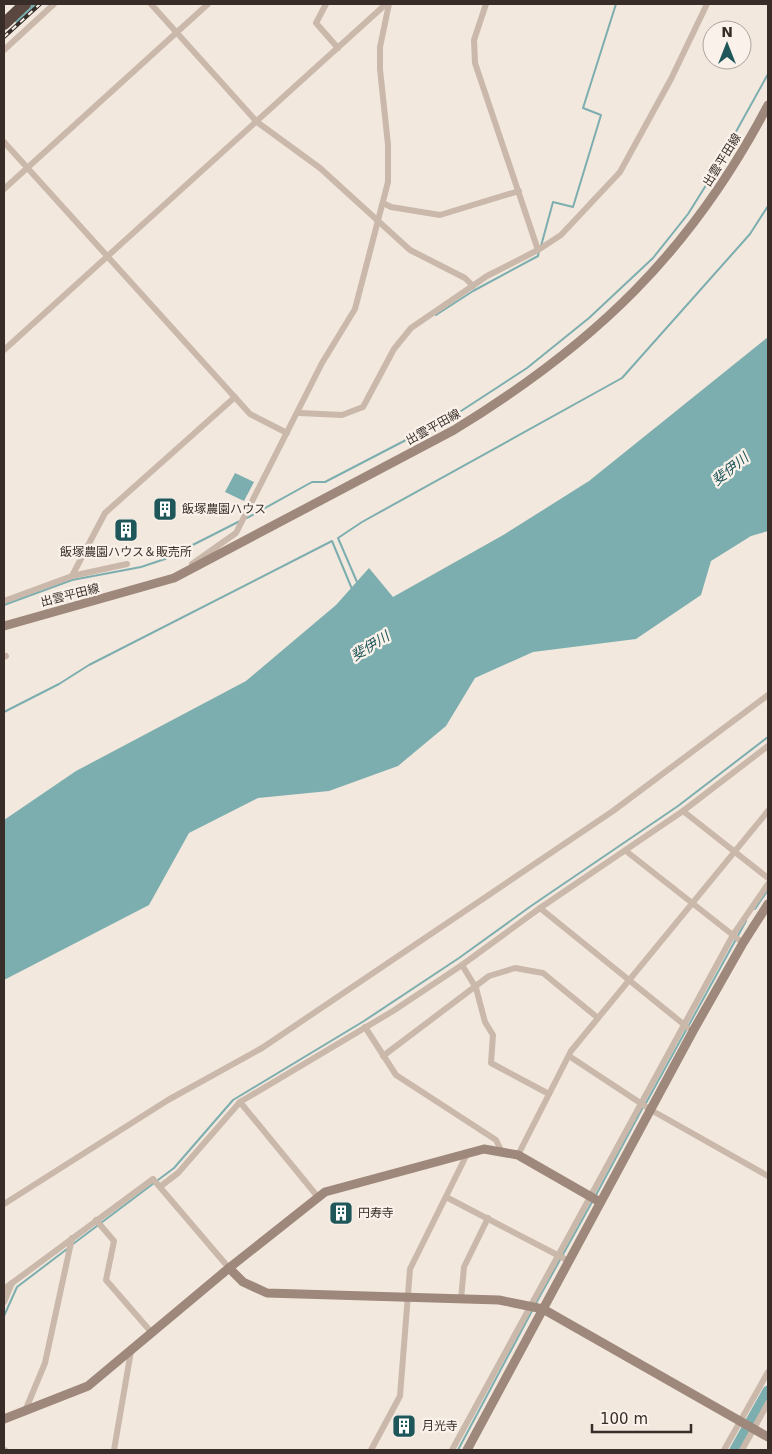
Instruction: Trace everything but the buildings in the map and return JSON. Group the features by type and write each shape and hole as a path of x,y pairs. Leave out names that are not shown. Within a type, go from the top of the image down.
{"highway":[{"path":"4,24 26,4"}],"street":[{"path":"4,50 54,4"},
{"path":"151,4 257,122 320,168 410,250 465,278 472,286"},
{"path":"4,190 208,4"},
{"path":"326,4 316,23 338,48"},
{"path":"4,350 388,4"},
{"path":"174,578 179,572 236,533 299,413 322,363 355,309 388,182 388,145 380,69 380,47 388,4"},
{"path":"486,4 474,40 475,63 538,250"},
{"path":"299,413 342,415 364,407 394,349 410,328 487,276 538,250 561,235 620,172 671,79 706,4"},
{"name":"出雲平田線","path":"4,626 121,595 174,578 454,430 558,362 636,291 673,251 712,198 768,104"},
{"path":"4,142 250,414 287,433"},
{"path":"383,203 391,207 440,215 519,192"},
{"path":"72,576 105,513 235,397"},
{"path":"4,601 72,576 127,564"},
{"path":"4,1204 168,1100 262,1048 613,811 768,696"},
{"path":"161,1186 178,1173 240,1102 364,1027 462,964 540,908 683,811 767,748"},
{"path":"683,811 768,878"},
{"path":"518,1155 569,1056 768,811"},
{"path":"626,851 743,943"},
{"path":"452,1450 512,1344 733,935 768,884"},
{"path":"466,1450 693,1031 743,943 768,904"},
{"path":"540,908 693,1031"},
{"path":"462,964 476,988 485,1022 493,1035 491,1063 549,1094"},
{"path":"383,1056 476,988 489,976 515,968 543,973 598,1018"},
{"path":"364,1027 396,1074 496,1140 501,1150"},
{"path":"569,1056 651,1110 768,1176"},
{"path":"240,1102 318,1197"},
{"path":"4,1419 88,1386 229,1268 326,1192 484,1149 501,1150 518,1155 600,1202"},
{"path":"371,1450 400,1396 410,1269 468,1152"},
{"path":"4,1289 153,1179 161,1186 229,1268 243,1282 267,1293 499,1300 543,1309 768,1437"},
{"path":"446,1197 569,1261"},
{"path":"461,1298 464,1266 488,1218"},
{"path":"96,1220 114,1241 106,1280 152,1333"},
{"path":"25,1411 45,1363 72,1238"},
{"path":"4,1302 13,1281"},
{"path":"542,1287 551,1293"},
{"path":"512,1344 521,1348"},
{"path":"114,1450 131,1351"},
{"path":"724,1450 742,1422 768,1372"},
{"path":"481,1399 490,1405"},
{"path":"742,1450 768,1404"},
{"path":"474,1412 484,1417"}],"water":[{"name":"斐伊川","path":"768,337 768,531 751,536 711,561 701,595 636,639 533,652 475,678 446,726 398,766 329,791 258,798 189,833 149,905 4,980 4,820 76,771 246,681 336,605 369,568 393,597 505,534 589,481"},
{"path":"235,473 254,482 244,501 225,492"}],"waterway":[{"path":"19,18 34,4"},
{"path":"541,246 553,202 573,207 601,115 583,108 616,4"},
{"path":"247,518 312,482 325,482 458,413 527,368 589,318 653,258 688,214 768,74"},
{"path":"357,582 338,538 362,522 622,378 750,234 768,206"},
{"path":"436,315 473,291 538,256 539,251"},
{"path":"4,605 72,580 141,567 165,559 240,521"},
{"path":"4,712 59,684 89,665 332,541 352,589"},
{"path":"73,1244 174,1168 233,1100 364,1021 459,958 531,906 678,806 768,737"},
{"path":"755,909 768,890"},
{"path":"646,1103 746,921"},
{"path":"596,1195 643,1107"},
{"path":"535,1305 592,1202"},
{"path":"4,1316 17,1287 67,1249"},
{"path":"458,1450 533,1309"},
{"path":"735,1450 768,1391"}],"railway":[{"path":"4,37 40,4"}],"place":[{"name":"飯塚農園ハウス","path":"165,509"},
{"name":"飯塚農園ハウス＆販売所","path":"126,530"},
{"name":"円寿寺","path":"341,1213"},
{"name":"月光寺","path":"404,1426"}]}
